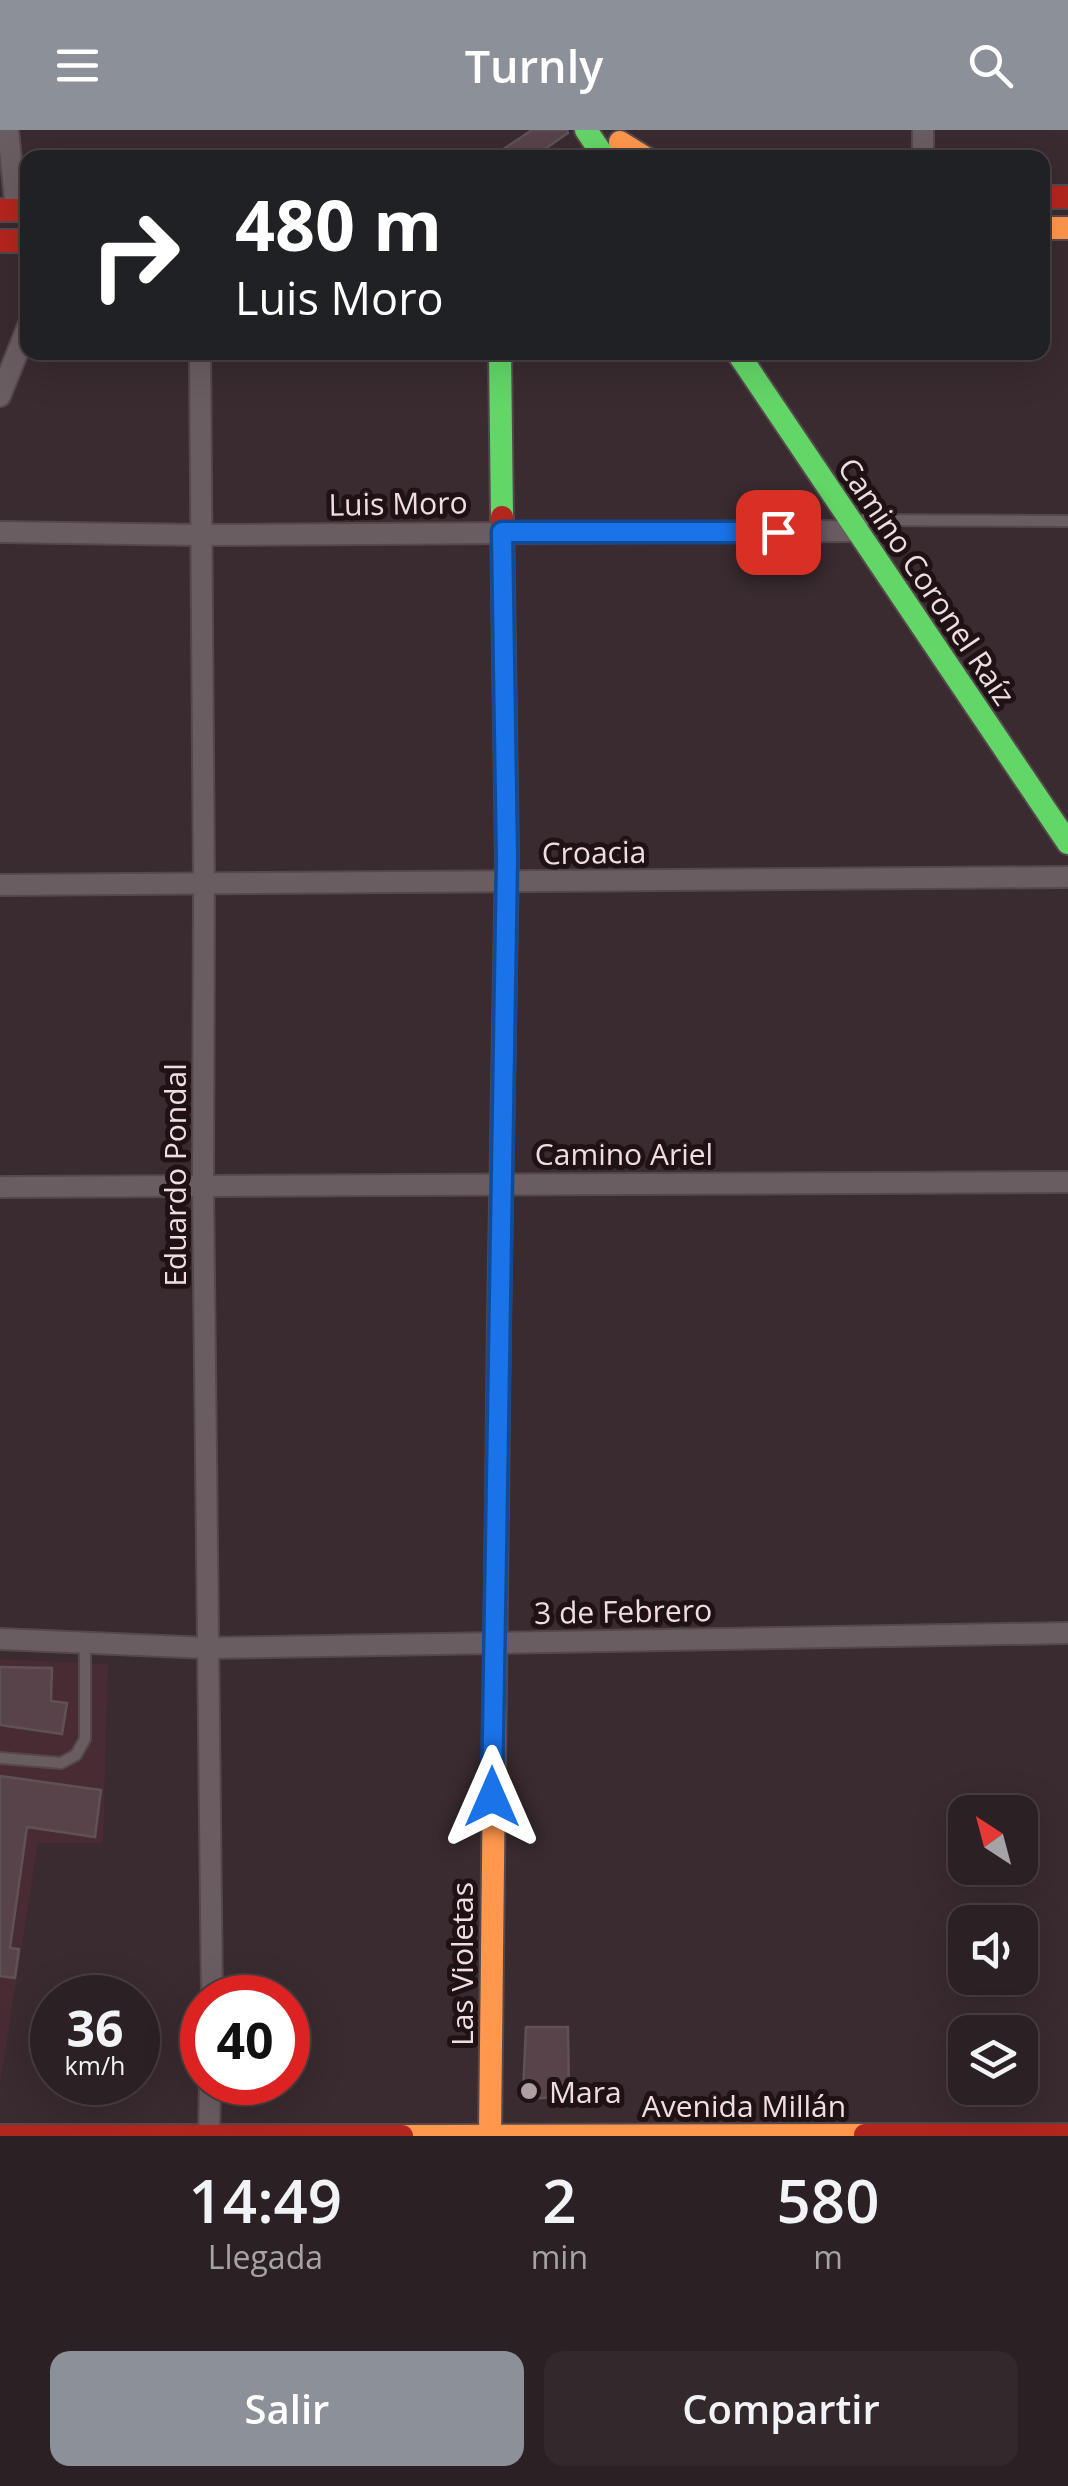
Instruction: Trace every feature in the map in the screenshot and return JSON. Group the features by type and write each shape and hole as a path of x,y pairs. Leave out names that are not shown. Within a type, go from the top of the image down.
{"street":[{"path":"8,130 15,210"},
{"path":"586,130 616,147"},
{"path":"0,396 20,346"},
{"name":"Eduardo Pondal","path":"200,360 203,1187 212,1975"},
{"name":"Las Violetas","path":"490,2136 507,883 500,360"},
{"name":"Camino Coronel Raíz","path":"742,360 1068,843"},
{"name":"Luis Moro","path":"0,532 200,536 852,526"},
{"name":"Croacia","path":"0,885 1068,877"},
{"name":"Camino Ariel","path":"0,1187 1068,1182"},
{"name":"3 de Febrero","path":"0,1640 208,1648 1068,1633"},
{"path":"208,2136 209,2105"},
{"name":"Avenida Millán","path":"0,2136 1068,2135"}],"lane":[{"path":"852,526 1068,521"},
{"path":"0,1758 60,1763 76,1755 85,1739 84,1642"}],"shaded area":[{"path":"0,1659 108,1664 103,1843 38,1843 0,2085"}],"building":[{"path":"532,130 568,133 545,150 502,150"},
{"path":"0,1667 52,1668 51,1701 67,1703 62,1734 0,1725"},
{"path":"0,1776 101,1790 95,1837 27,1827 10,1948 19,1949 15,1978 0,1976"},
{"path":"526,2027 568,2027 569,2096 529,2099 523,2092"}],"traffic: fast":[{"path":"586,130 600,150"},
{"path":"500,360 502,517"},
{"path":"742,360 1068,843"}],"traffic: slow":[{"path":"620,142 633,150"},
{"path":"1050,228 1068,228"},
{"path":"490,2136 499,1321"},
{"path":"402,2136 865,2135"}],"traffic: jam":[{"path":"1050,197 1068,197"},
{"path":"0,210 20,210"},
{"path":"0,241 20,241"},
{"path":"499,1321 507,859 502,517"},
{"path":"865,2135 1068,2135"},
{"path":"0,2136 402,2136"}],"place":[{"name":"Mara","path":"529,2091"}],"route":[{"path":"492,1797 507,860 502,532 778,532"}]}
